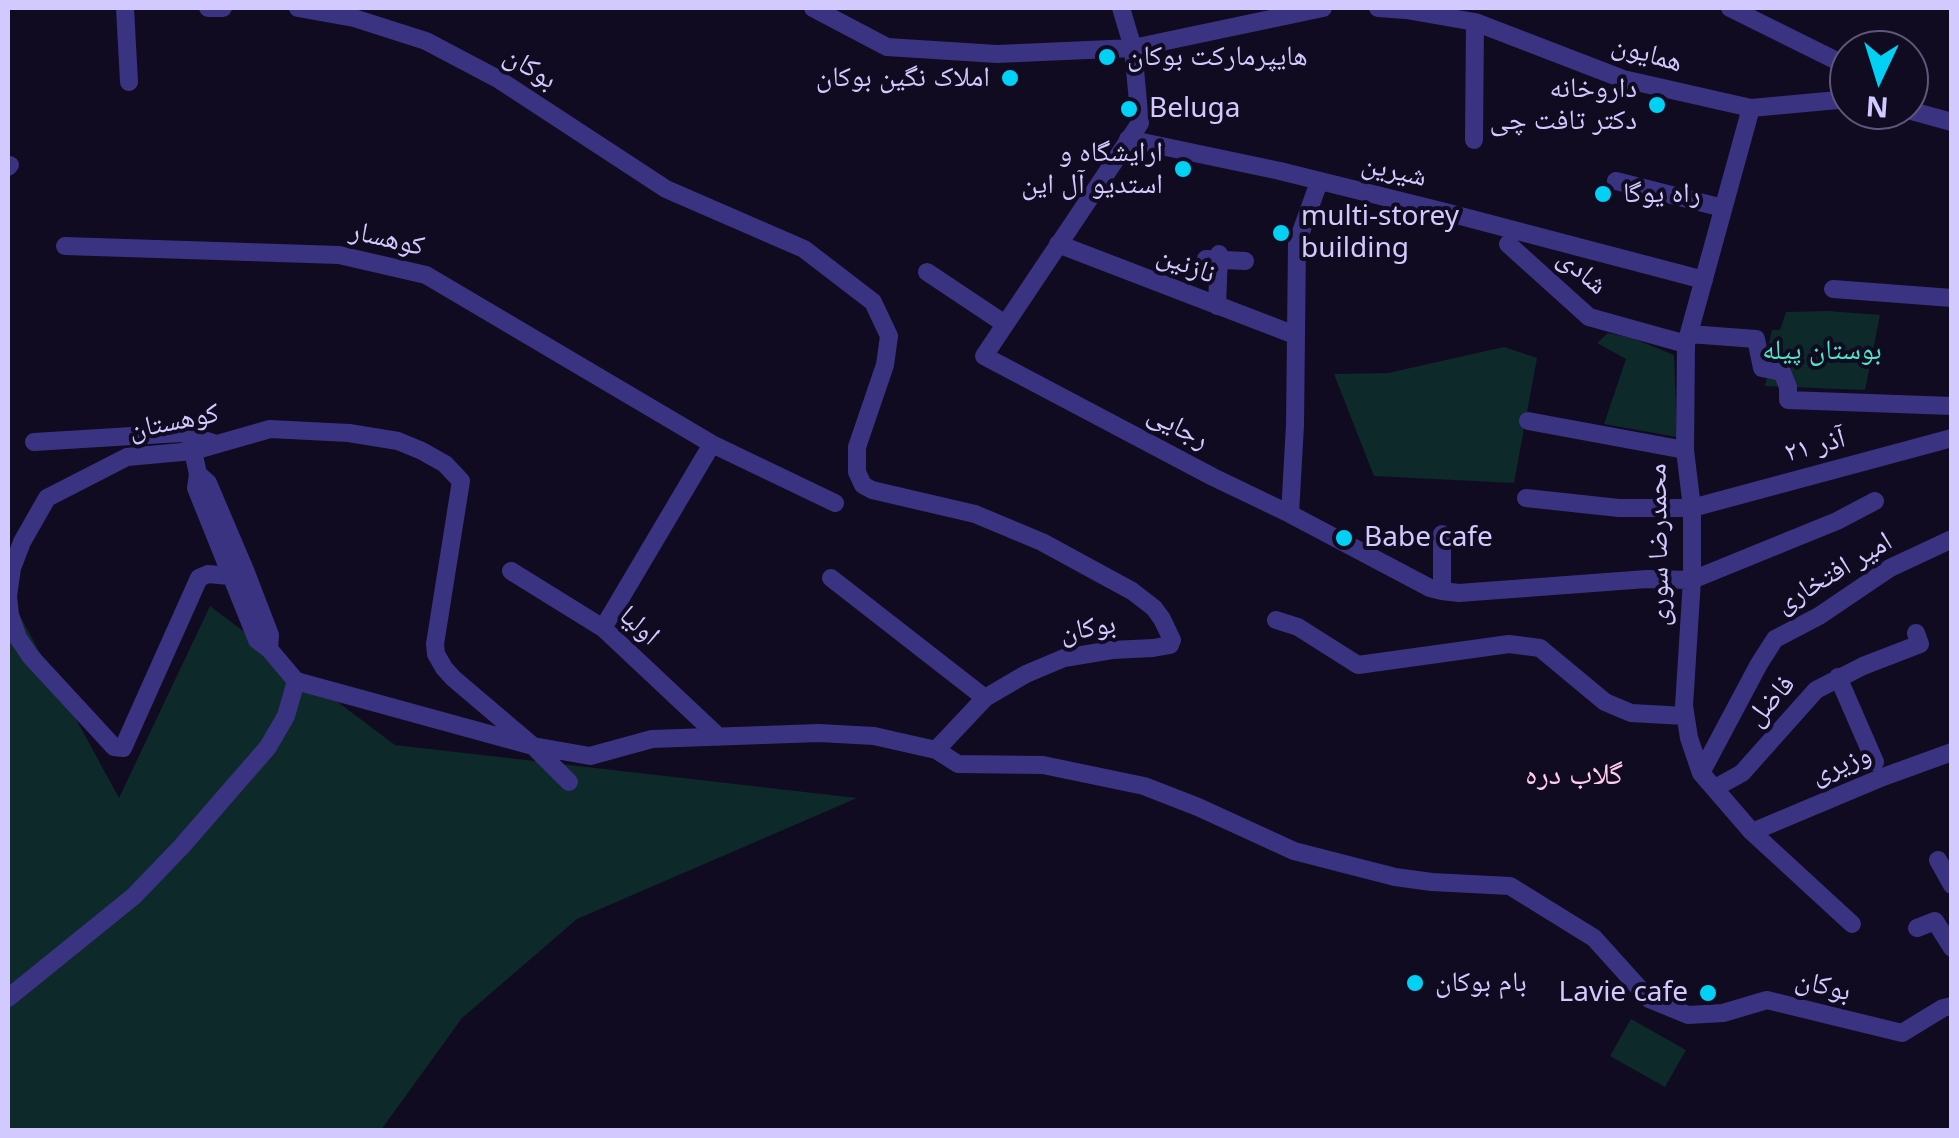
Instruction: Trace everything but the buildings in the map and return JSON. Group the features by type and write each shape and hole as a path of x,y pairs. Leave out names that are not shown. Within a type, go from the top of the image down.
{"street":[{"path":"125,8 129,82"},
{"path":"208,8 223,8"},
{"name":"بوکان","path":"298,8 354,18 426,41 498,79 666,189 804,248 873,302 889,336 885,366 858,446 857,472 863,485 975,514 1042,542 1132,591 1154,608 1172,640 1170,645 1064,658 1026,674 985,698 936,750 958,764 1043,764 1144,786 1294,851 1394,876 1510,886 1594,938 1649,999 1688,1014 1723,1013 1767,1000 1902,1033 1952,1006"},
{"path":"814,8 886,47 997,54 1133,48 1323,8"},
{"name":"رجایی","path":"1121,8 1133,48 1140,123 984,356 1430,588 1459,593 1648,578 1692,580"},
{"name":"همایون","path":"1378,8 1475,22 1623,79 1751,108 1829,102"},
{"path":"1730,8 1829,57"},
{"path":"1474,140 1475,22"},
{"name":"محمدرضا سوری","path":"1751,108 1687,339 1686,450 1692,508 1692,580 1685,716 1700,773 1752,832 1852,924"},
{"name":"شیرین","path":"1128,139 1449,212 1704,280"},
{"path":"1616,181 1723,208"},
{"path":"1290,514 1296,425 1297,243 1319,182"},
{"name":"نازنین","path":"1058,244 1295,335"},
{"name":"شادی","path":"1508,244 1589,317 1687,339 1756,340 1762,368 1782,372 1788,400 1952,406"},
{"name":"کوهسار","path":"65,246 339,254 426,274 712,444 835,503"},
{"path":"1217,306 1215,258 1245,261"},
{"path":"927,272 1005,324"},
{"path":"1834,289 1952,298"},
{"path":"1528,421 1686,450"},
{"name":"کوهستان","path":"230,576 208,574 199,578 123,748 114,748 31,656 18,638 10,615 12,568 47,498 128,457 193,451 270,429 350,433 398,441 422,451 456,473 461,481 436,654 452,678 569,782"},
{"path":"34,442 180,433 218,444"},
{"name":"۲۱ آذر","path":"1526,498 1619,508 1692,508 1952,438"},
{"path":"602,628 712,444"},
{"path":"8,998 134,896 268,746 286,716 296,681 258,640 196,488 198,474 193,451"},
{"path":"198,474 208,483 245,570 270,635 269,649"},
{"path":"1692,580 1837,521 1875,500"},
{"path":"1442,534 1442,591"},
{"name":"امیر افتخاری","path":"1700,773 1758,664 1776,639 1819,616 1890,568 1952,539"},
{"name":"اولیا","path":"510,571 602,628 720,736"},
{"path":"831,578 985,698"},
{"path":"1276,620 1298,627 1358,665 1508,644 1540,648 1606,702 1631,713 1685,716"},
{"name":"فاضل","path":"1715,788 1742,773 1816,690 1920,644 1916,633"},
{"path":"1838,678 1875,762"},
{"name":"کوهستان","path":"296,681 533,746 590,756 652,739 818,733 874,736 936,750"},
{"name":"وزیری","path":"1752,832 1952,752"},
{"path":"1938,860 1952,885"},
{"path":"1917,928 1935,921 1952,948"}],"green space":[{"name":"بوستان پیله","path":"1786,312 1880,315 1865,390 1765,386 1768,373 1764,366 1772,330 1780,330"},
{"path":"1608,333 1674,355 1677,437 1604,424 1626,359 1597,343"},
{"path":"1504,347 1537,358 1514,483 1374,476 1334,374 1388,373"},
{"path":"8,594 119,798 210,606 395,745 857,798 577,919 462,1018 381,1130 8,1130"},
{"path":"1631,1019 1686,1050 1665,1087 1610,1056"}],"place":[{"name":"هایپرمارکت بوکان","path":"1107,57"},
{"name":"املاک نگین بوکان","path":"1010,78"},
{"name":"داروخانه دکتر تافت چی","path":"1657,105"},
{"name":"Beluga","path":"1129,109"},
{"name":"ارایشگاه و استدیو آل این","path":"1183,169"},
{"name":"راه یوگا","path":"1603,194"},
{"name":"multi-storey building","path":"1281,233"},
{"name":"Babe cafe","path":"1344,538"},
{"name":"بام بوکان","path":"1415,983"},
{"name":"Lavie cafe","path":"1708,993"}],"district":[{"name":"گلاب دره","path":"1574,775"}]}
